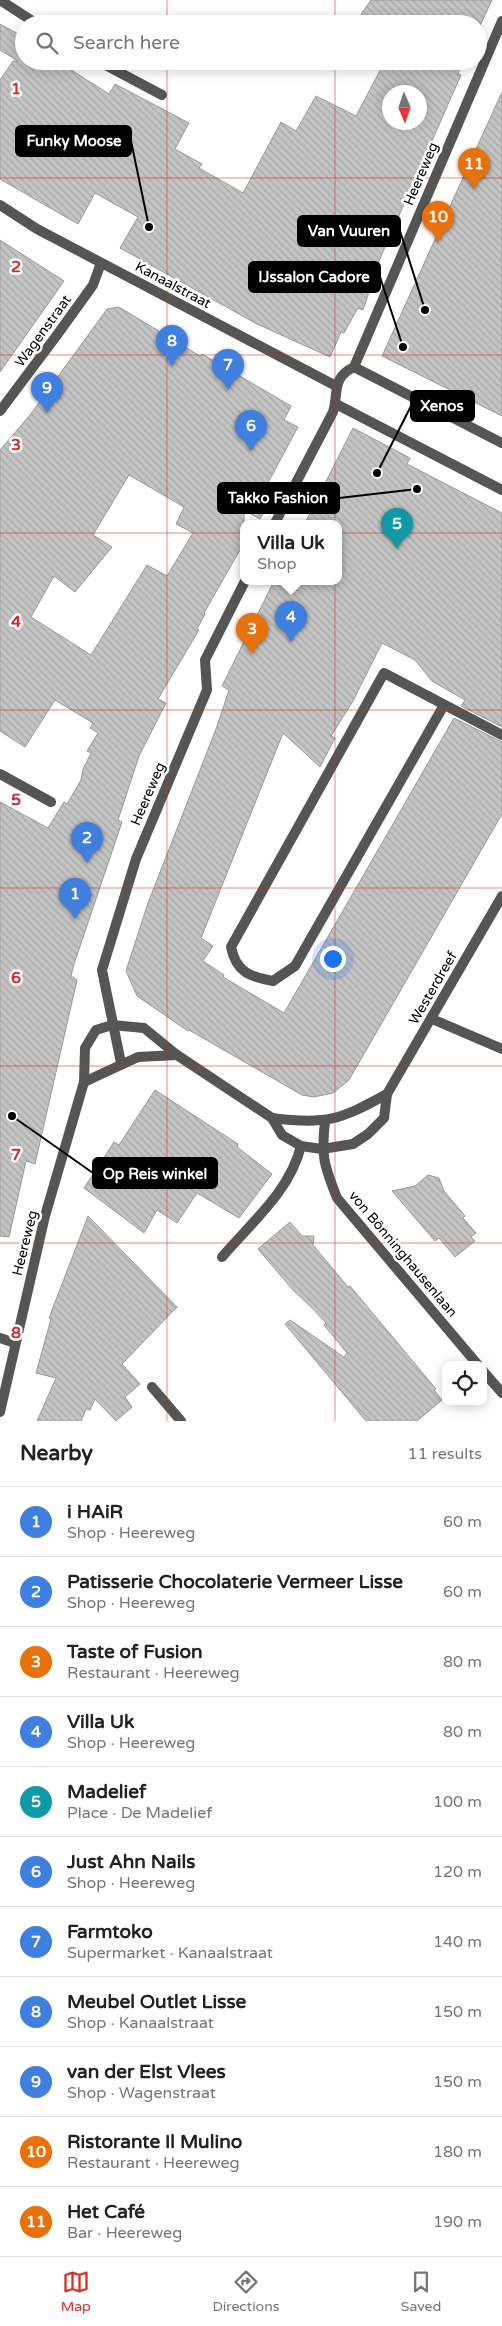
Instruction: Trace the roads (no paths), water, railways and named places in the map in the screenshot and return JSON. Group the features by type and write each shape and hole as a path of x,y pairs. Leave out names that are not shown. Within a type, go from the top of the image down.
{"street":[{"path":"0,0 24,15"},
{"name":"Heereweg","path":"487,56 502,21"},
{"path":"115,70 162,95"},
{"name":"Heereweg","path":"336,386 345,372 354,367 481,70"},
{"name":"Kanaalstraat","path":"0,205 36,229 336,386"},
{"name":"Wagenstraat","path":"0,411 93,285 101,263"},
{"path":"354,367 502,443"},
{"path":"277,520 336,404 336,386"},
{"path":"336,404 502,490"},
{"name":"Heereweg","path":"121,1063 102,970 136,859 207,690 205,660 243,585"},
{"path":"444,705 295,966 273,981 258,978 241,970 234,960 231,947 384,673 502,735"},
{"path":"0,774 51,802"},
{"name":"Westerdreef","path":"112,1026 144,1028 177,1055 272,1118 282,1134 301,1146 322,1149 353,1144 368,1134 384,1118 387,1094 502,896"},
{"path":"432,1019 502,1049"},
{"name":"Heereweg","path":"0,1412 45,1216 84,1082 85,1048 96,1030 112,1026"},
{"path":"84,1082 121,1063 138,1057 177,1055"},
{"name":"Westerdreef","path":"272,1118 300,1122 325,1122 354,1113 387,1094"},
{"name":"von Bönninghausenlaan","path":"325,1122 322,1149 326,1169 337,1198 475,1361"},
{"path":"222,1257 287,1183 297,1163 301,1146"},
{"path":"0,1338 15,1343"},
{"path":"487,1376 502,1393"},
{"path":"152,1387 181,1421"}],"place":[{"name":"Het Café","path":"474,189"},
{"name":"Funky Moose","path":"149,227"},
{"name":"Ristorante Il Mulino","path":"438,242"},
{"name":"Van Vuuren","path":"425,310"},
{"name":"IJssalon Cadore","path":"403,347"},
{"name":"Meubel Outlet Lisse","path":"172,366"},
{"name":"Farmtoko","path":"228,390"},
{"name":"van der Elst Vlees","path":"47,413"},
{"name":"Just Ahn Nails","path":"251,451"},
{"name":"Xenos","path":"377,473"},
{"name":"Takko Fashion","path":"417,489"},
{"name":"Madelief","path":"397,549"},
{"name":"Villa Uk","path":"291,642"},
{"name":"Taste of Fusion","path":"252,654"},
{"name":"Patisserie Chocolaterie Vermeer Lisse","path":"87,863"},
{"name":"i HAiR","path":"75,919"},
{"name":"Op Reis winkel","path":"12,1116"}]}
